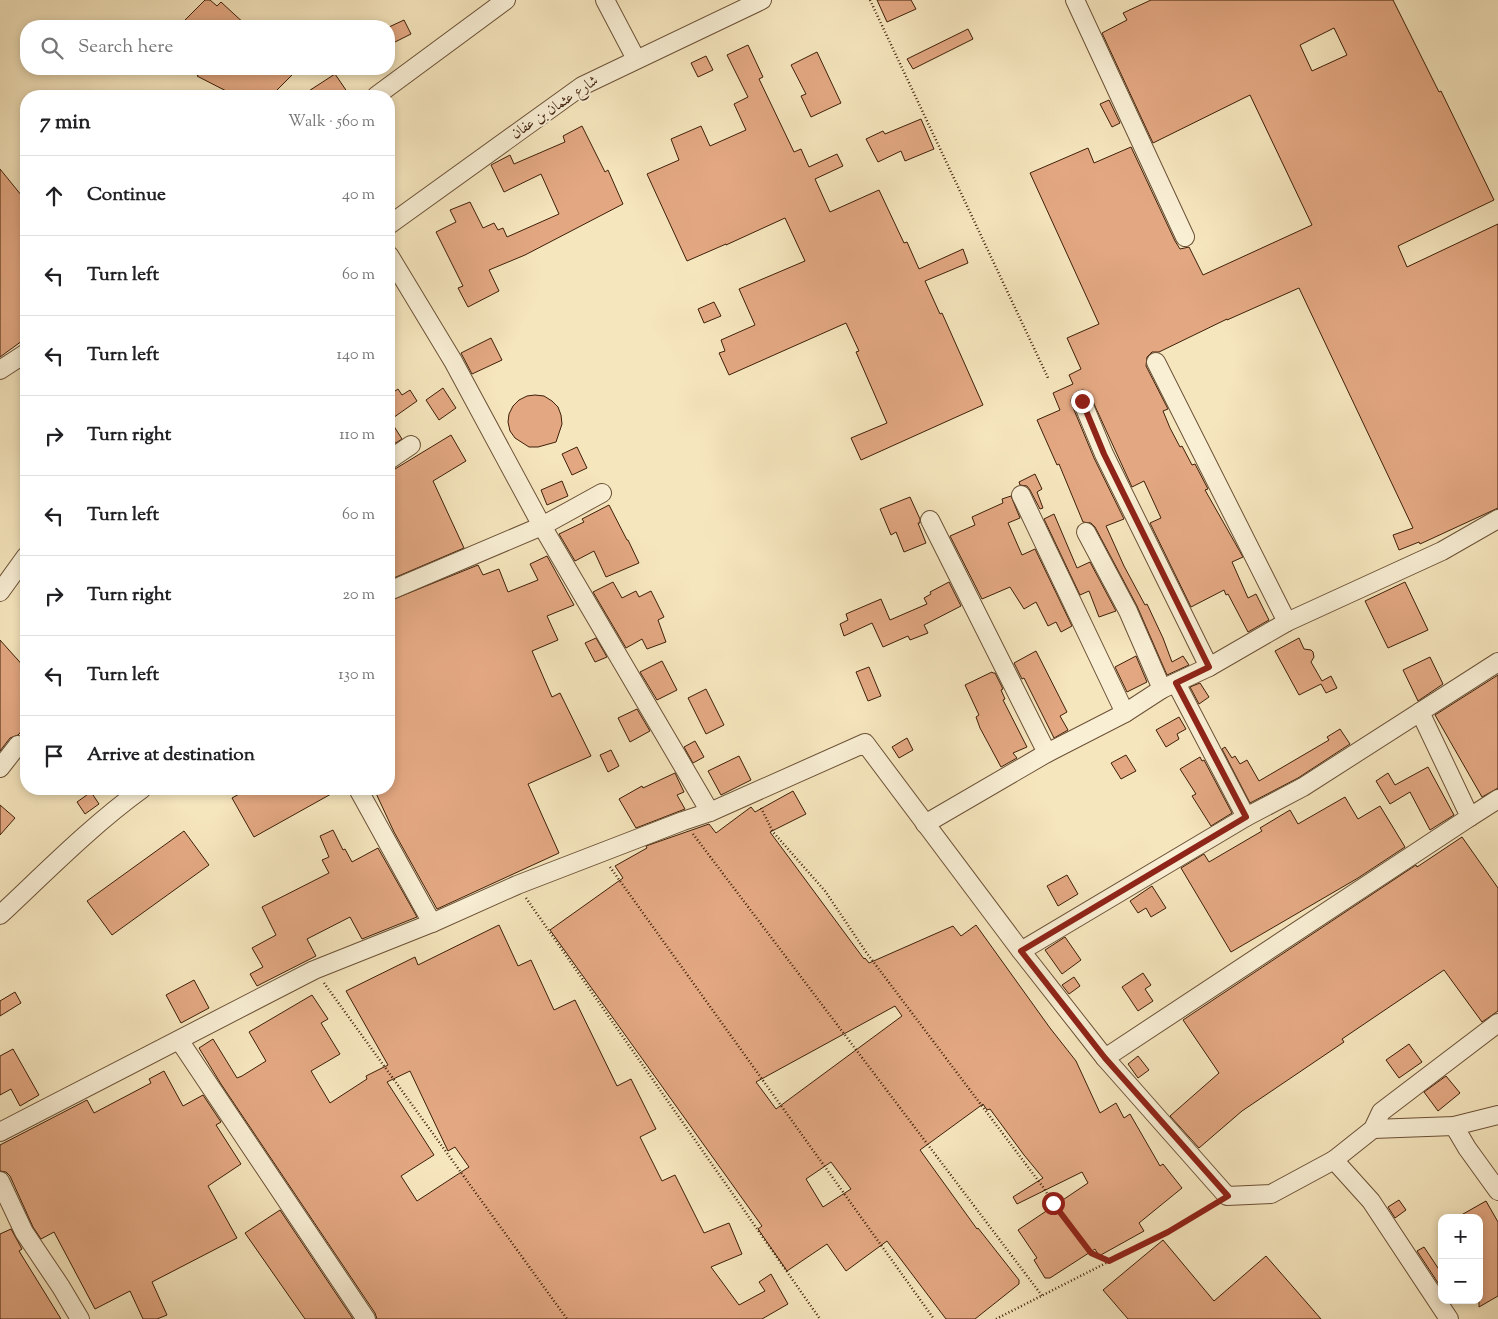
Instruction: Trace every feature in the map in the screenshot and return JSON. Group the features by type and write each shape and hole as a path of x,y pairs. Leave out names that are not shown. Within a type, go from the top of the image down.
{"street":[{"path":"384,90 506,0"},
{"path":"605,0 636,59"},
{"name":"شارع عثمان بن عفان","path":"395,221 582,86 762,0"},
{"path":"1075,0 1185,237"},
{"path":"395,265 453,361 542,526 710,812"},
{"path":"0,370 20,357"},
{"path":"1156,362 1287,622"},
{"path":"1082,401 1104,454 1209,667"},
{"path":"395,456 411,445"},
{"path":"395,588 542,526 602,493"},
{"path":"1021,495 1125,713"},
{"path":"925,824 1047,753 1125,713 1169,686 1209,667 1287,622 1442,551 1498,519"},
{"path":"930,520 1047,753"},
{"path":"1086,532 1169,686 1246,817"},
{"path":"0,592 20,564"},
{"path":"1021,951 1246,817 1302,787 1498,662"},
{"path":"1420,712 1470,817"},
{"path":"0,1132 314,970 432,923 517,886 710,812 865,743 1021,951 1105,1058 1228,1196 1272,1194 1334,1160 1373,1129 1381,1112 1498,1023"},
{"path":"0,768 18,745"},
{"path":"0,915 85,835 134,795"},
{"path":"361,795 432,923"},
{"path":"1105,1058 1498,799"},
{"path":"178,1040 366,1319"},
{"path":"1373,1129 1454,1126 1498,1115"},
{"path":"1454,1126 1467,1148 1498,1191"},
{"path":"1334,1160 1370,1200 1449,1319"},
{"path":"0,1182 24,1232 80,1319"}],"path":[{"path":"870,0 1049,380"},
{"path":"753,793 773,832 825,891 866,952 1091,1253 1109,1261"},
{"path":"683,821 1043,1296"},
{"path":"600,854 934,1319"},
{"path":"517,886 820,1319"},
{"path":"314,970 567,1319"},
{"path":"996,1319 1168,1232 1228,1196"}],"building":[{"path":"205,0 210,0 217,6 221,2 240,20 185,20"},
{"path":"877,0 911,0 916,9 887,22"},
{"path":"1151,0 1393,0 1439,92 1441,91 1494,200 1398,246 1407,267 1498,224 1498,508 1420,544 1419,542 1399,550 1393,535 1413,528 1299,288 1227,319 1159,352 1152,352 1147,357 1146,366 1168,409 1163,411 1170,428 1192,465 1195,464 1208,489 1205,490 1243,557 1232,562 1248,598 1256,594 1269,620 1248,632 1224,590 1191,607 1150,523 1161,518 1144,481 1132,487 1089,393 1083,390 1073,395 1072,405 1094,458 1124,519 1106,526 1124,566 1145,605 1147,604 1172,662 1183,656 1189,665 1167,675 1137,606 1095,527 1091,523 1083,522 1059,464 1057,465 1037,420 1060,410 1053,393 1073,384 1069,375 1081,369 1067,338 1099,324 1030,173 1088,148 1094,163 1131,147 1175,241 1180,249 1189,247 1203,275 1312,225 1250,95 1153,143 1102,33 1127,20 1123,13","holes":["1334,28 1347,55 1312,71 1300,45"]},
{"path":"404,20 411,34 395,42 395,24"},
{"path":"968,29 973,39 913,69 907,59"},
{"path":"748,45 763,77 759,79 794,152 801,149 809,167 837,154 843,166 815,179 830,212 879,190 904,243 907,242 919,269 963,249 968,263 925,281 940,314 942,313 983,405 861,460 851,438 887,423 856,352 859,351 846,323 729,375 719,353 725,351 721,340 755,325 739,289 805,261 785,218 687,261 647,174 679,160 671,139 701,126 710,146 746,130 734,104 748,97 727,55"},
{"path":"817,52 841,103 811,117 801,96 806,94 791,65"},
{"path":"706,56 713,70 698,77 691,63"},
{"path":"292,75 277,90 224,90 197,76"},
{"path":"336,75 346,90 310,90"},
{"path":"1109,100 1120,123 1112,127 1100,104"},
{"path":"921,119 934,149 905,161 901,151 878,162 866,139 883,131 885,134"},
{"path":"582,126 605,172 608,170 623,204 525,255 489,270 499,291 468,307 458,288 463,286 436,232 456,222 450,210 470,202 483,228 494,223 498,230 503,228 507,237 559,214 541,174 504,192 491,165 510,155 514,164 565,142 563,136"},
{"path":"0,169 20,194 20,342 0,357"},
{"path":"714,302 721,316 704,323 698,309"},
{"path":"491,338 502,360 472,374 461,353"},
{"path":"443,388 456,408 439,420 426,400"},
{"path":"398,389 402,395 410,390 417,401 395,416 395,391"},
{"path":"535,395 544,396 558,407 562,424 556,442 538,447 529,447 515,438 510,431 508,422 513,406 519,400"},
{"path":"395,428 402,439 395,443"},
{"path":"451,435 466,461 433,481 464,548 395,577 395,469"},
{"path":"577,447 587,468 572,475 562,454"},
{"path":"1035,474 1042,489 1037,492 1043,508 1040,509 1027,486 1020,485 1019,482"},
{"path":"562,481 568,496 547,505 541,490"},
{"path":"1011,496 1020,518 1008,523 1022,555 1035,549 1072,626 1061,632 1056,622 1048,626 1036,602 1024,609 1010,587 982,599 950,536 975,525 972,517 1003,503 1002,499"},
{"path":"910,497 920,519 920,523 918,523 926,543 904,552 896,532 891,535 880,509"},
{"path":"609,505 639,563 606,577 594,551 575,561 559,534 584,522 582,519"},
{"path":"1054,514 1077,568 1090,562 1116,611 1099,617 1089,591 1080,595 1044,519"},
{"path":"547,556 574,605 547,616 558,640 532,651 552,697 560,693 591,756 528,784 559,853 437,909 394,832 377,795 395,795 395,599 478,565 483,575 499,569 508,592 538,580 530,564"},
{"path":"613,582 622,598 636,591 639,597 651,591 664,617 658,620 666,642 647,649 642,639 626,648 593,592"},
{"path":"949,582 961,606 924,625 928,633 910,640 908,636 883,647 872,623 844,636 840,624 848,620 846,614 881,599 890,620 927,604 924,598 931,594 930,592"},
{"path":"1405,582 1428,630 1388,648 1365,601"},
{"path":"596,638 607,657 595,662 585,643"},
{"path":"1299,638 1304,649 1313,652 1314,657 1311,662 1322,681 1331,676 1337,688 1326,693 1321,684 1299,695 1275,651"},
{"path":"0,640 20,662 20,733 10,738 0,751"},
{"path":"1036,651 1067,712 1060,716 1068,730 1054,738 1024,678 1022,679 1014,663"},
{"path":"1136,656 1147,682 1127,692 1115,667"},
{"path":"1430,657 1443,684 1418,701 1403,670"},
{"path":"662,661 677,690 657,700 640,672"},
{"path":"869,667 881,696 868,701 856,672"},
{"path":"992,672 995,673 1003,689 1001,690 1005,699 1003,700 1027,747 1013,753 1017,758 1001,767 980,728 976,717 979,715 965,685"},
{"path":"1498,675 1498,788 1482,797 1435,715"},
{"path":"1200,683 1209,697 1199,704 1190,687"},
{"path":"706,689 724,725 706,734 688,698"},
{"path":"637,709 650,731 630,742 618,718"},
{"path":"1179,717 1186,729 1177,734 1179,739 1166,747 1156,730"},
{"path":"1340,729 1350,744 1298,778 1250,803 1222,749 1225,747 1232,758 1235,756 1240,764 1247,760 1259,781 1329,740 1327,737"},
{"path":"907,738 913,750 899,758 892,747"},
{"path":"695,741 704,757 693,763 684,747"},
{"path":"611,750 619,766 608,772 600,755"},
{"path":"1126,755 1136,771 1121,779 1111,763"},
{"path":"739,756 751,780 721,795 708,771"},
{"path":"1200,757 1202,761 1204,760 1232,813 1211,826 1192,796 1196,794 1180,769"},
{"path":"1428,767 1454,815 1430,830 1410,792 1390,804 1376,781 1388,773 1395,785"},
{"path":"675,773 684,792 677,795 685,809 636,828 619,799 642,786 643,788"},
{"path":"793,791 806,814 770,832 864,959 869,963 953,926 961,936 976,925 1076,1061 1100,1113 1116,1103 1124,1118 1130,1114 1160,1166 1163,1164 1182,1188 1139,1223 1144,1231 1099,1256 1095,1249 1050,1278 1045,1278 1034,1260 1037,1258 1018,1230 1088,1183 1082,1172 1017,1204 1013,1197 1043,1178 990,1109 987,1110 983,1104 920,1150 977,1229 1019,1280 1019,1284 975,1319 946,1319 887,1241 846,1271 827,1244 787,1271 758,1229 762,1226 550,930 623,878 615,866 647,848 646,846 709,824 716,833 751,807 755,812","holes":["895,1006 902,1016 776,1109 756,1082","831,1162 851,1189 823,1207 806,1179"]},
{"path":"87,795 93,795 99,804 85,814 77,802"},
{"path":"237,795 329,795 254,837 232,798"},
{"path":"1345,797 1358,819 1380,806 1405,847 1358,878 1231,952 1181,868 1204,854 1209,862 1262,831 1260,828 1290,810 1298,824"},
{"path":"0,805 15,818 0,835"},
{"path":"333,830 343,850 345,849 352,862 378,848 417,917 362,939 350,917 307,939 316,956 257,986 250,974 263,967 252,948 276,935 262,907 329,873 322,860 329,857 320,836"},
{"path":"184,831 209,865 112,935 87,901"},
{"path":"1462,837 1498,888 1498,1011 1482,1022 1444,970 1342,1039 1344,1042 1242,1111 1199,1148 1170,1116 1219,1073 1183,1020 1416,865 1417,867"},
{"path":"1067,875 1078,894 1058,906 1047,886"},
{"path":"1152,886 1166,908 1151,917 1146,908 1138,913 1130,901"},
{"path":"499,925 518,966 531,960 554,1010 575,1000 617,1086 631,1079 656,1129 640,1137 662,1181 675,1175 704,1233 729,1223 742,1254 711,1267 739,1305 765,1291 759,1282 771,1274 788,1304 762,1319 377,1319 375,1313 221,1084 199,1048 213,1039 237,1078 242,1076 266,1061 249,1032 312,995 328,1019 321,1023 340,1054 311,1071 330,1103 367,1079 366,1076 388,1065 346,991 415,957 418,965","holes":["410,1071 448,1151 455,1147 469,1167 417,1201 401,1176 434,1155 387,1082"]},
{"path":"1065,937 1081,960 1062,974 1045,950"},
{"path":"1143,973 1151,985 1145,989 1153,1001 1138,1011 1122,987"},
{"path":"1074,977 1080,986 1069,994 1062,985"},
{"path":"194,980 209,1008 181,1023 166,995"},
{"path":"15,992 21,1003 0,1016 0,1001"},
{"path":"1409,1044 1422,1062 1399,1078 1386,1060"},
{"path":"13,1049 39,1095 20,1106 11,1089 0,1095 0,1056"},
{"path":"1138,1056 1149,1070 1138,1078 1128,1064"},
{"path":"164,1071 183,1106 203,1095 221,1122 216,1125 241,1164 208,1186 237,1238 152,1282 167,1315 157,1319 143,1319 130,1291 95,1309 54,1232 41,1239 33,1227 10,1176 6,1172 0,1171 0,1145 87,1100 94,1113 151,1083 149,1079"},
{"path":"1446,1076 1460,1093 1438,1111 1424,1092"},
{"path":"1399,1200 1406,1210 1395,1218 1388,1207"},
{"path":"1486,1201 1498,1222 1498,1296 1479,1307 1479,1304 1483,1304 1483,1214 1463,1214"},
{"path":"280,1210 353,1319 305,1319 245,1233"},
{"path":"11,1229 22,1249 19,1251 61,1319 0,1319 0,1234"},
{"path":"1163,1240 1214,1301 1266,1256 1321,1319 1128,1319 1103,1290"},
{"path":"1424,1247 1438,1268 1438,1283 1417,1251"}],"route":[{"path":"1053,1203 1091,1253 1109,1261 1168,1232 1228,1196 1105,1058 1021,951 1246,817 1176,683 1209,667 1104,454 1082,401"}]}
